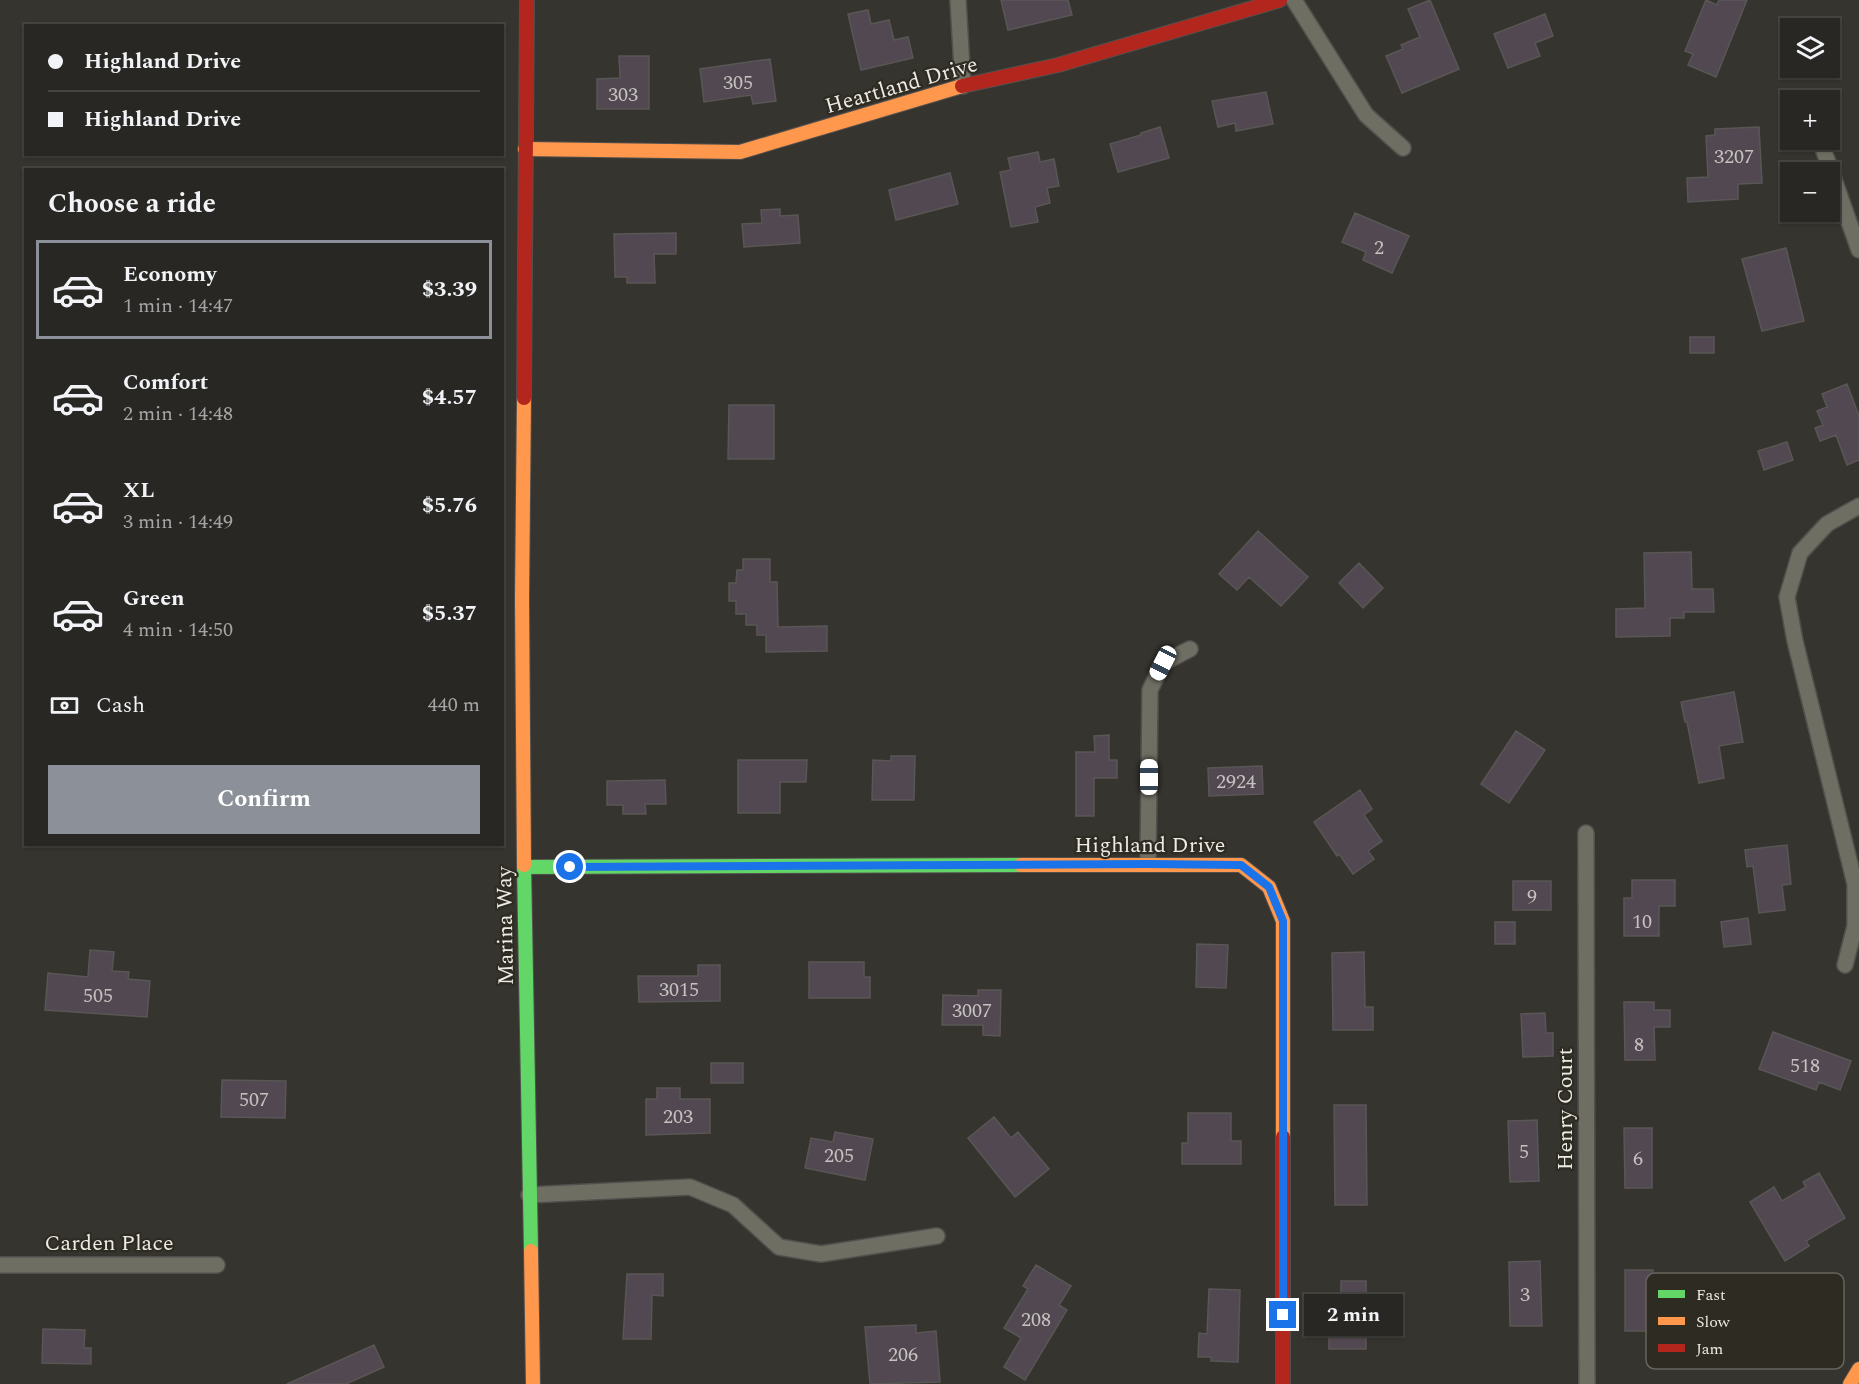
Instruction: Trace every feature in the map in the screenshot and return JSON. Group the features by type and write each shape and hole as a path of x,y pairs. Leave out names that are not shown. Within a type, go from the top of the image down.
{"street":[{"name":"Marina Way","path":"527,0 522,599 533,1384"},
{"path":"958,0 963,87"},
{"name":"Heartland Drive","path":"525,149 740,152 963,87 1058,65 1280,0"},
{"path":"1294,0 1366,115 1404,148"},
{"path":"1824,150 1859,250"},
{"path":"1845,965 1856,926 1855,884 1795,641 1787,597 1800,553 1827,524 1859,506"},
{"path":"1148,864 1150,690 1163,663 1190,649"},
{"name":"Henry Court","path":"1586,833 1587,1384"},
{"name":"Highland Drive","path":"524,867 1241,865 1269,887 1283,921 1283,1384"},
{"path":"529,1195 690,1187 733,1205 779,1247 821,1254 938,1236"},
{"name":"Carden Place","path":"0,1264 217,1265"},
{"path":"1850,1384 1859,1369"}],"building":[{"path":"1001,0 1068,0 1072,15 1008,30"},
{"path":"1430,0 1459,69 1402,93 1386,56 1403,49 1401,45 1420,37 1408,9"},
{"path":"1706,0 1717,5 1719,0 1747,0 1716,77 1688,65 1693,54 1685,51"},
{"path":"868,10 871,24 889,20 894,40 908,37 913,58 861,70 848,14"},
{"path":"1545,14 1553,36 1535,43 1540,56 1508,68 1494,34"},
{"path":"619,56 649,56 649,109 597,109 597,79 620,78"},
{"path":"770,59 776,101 753,104 751,95 704,102 700,69"},
{"path":"1266,92 1273,124 1236,131 1235,123 1218,127 1212,101"},
{"path":"1160,127 1169,158 1118,172 1110,144"},
{"path":"1759,127 1762,183 1738,184 1738,199 1688,202 1687,178 1708,177 1706,136 1715,135 1715,129"},
{"path":"1038,152 1040,162 1054,159 1059,186 1047,188 1050,203 1035,207 1038,222 1011,227 1000,172 1011,170 1008,158"},
{"path":"950,173 958,204 896,220 889,190"},
{"path":"780,209 780,216 798,215 800,243 744,247 742,224 762,223 761,210"},
{"path":"1355,213 1409,236 1392,273 1363,260 1366,252 1342,242"},
{"path":"676,233 676,254 654,254 655,283 627,283 627,277 615,277 614,234"},
{"path":"1786,248 1804,321 1762,331 1742,259"},
{"path":"1690,337 1714,337 1714,353 1690,353"},
{"path":"1847,384 1859,416 1859,460 1847,465 1836,435 1820,441 1815,428 1823,425 1817,411 1827,407 1822,394"},
{"path":"729,405 774,405 774,459 728,459"},
{"path":"1787,442 1793,460 1764,470 1758,451"},
{"path":"1258,531 1308,577 1281,606 1249,577 1237,590 1219,574"},
{"path":"1691,552 1692,589 1713,589 1714,612 1684,612 1684,618 1670,618 1670,636 1616,637 1616,609 1645,608 1644,553"},
{"path":"743,559 770,559 770,582 777,582 778,627 827,626 827,651 766,652 766,635 757,635 757,625 746,625 746,614 736,614 736,601 729,601 729,583 736,583 737,570 743,570"},
{"path":"1359,563 1383,588 1363,608 1339,583"},
{"path":"1734,692 1743,742 1719,746 1724,778 1699,783 1681,702"},
{"path":"1516,731 1545,750 1509,803 1481,784"},
{"path":"1109,735 1109,760 1117,760 1117,778 1094,778 1094,816 1076,816 1076,752 1095,752 1094,736"},
{"path":"891,756 915,756 914,800 872,800 873,760 891,761"},
{"path":"738,760 807,760 806,782 780,782 780,813 738,813"},
{"path":"1262,766 1263,794 1209,796 1208,768"},
{"path":"665,780 666,804 645,804 646,814 623,814 623,805 607,805 607,781"},
{"path":"1360,790 1372,809 1364,815 1382,841 1368,851 1374,859 1353,874 1339,854 1337,856 1314,822"},
{"path":"1787,845 1791,884 1782,885 1785,910 1759,913 1753,866 1747,867 1745,850"},
{"path":"1632,880 1675,880 1675,906 1659,906 1659,936 1624,936 1624,898 1632,898"},
{"path":"1513,881 1551,881 1551,910 1513,910"},
{"path":"1748,918 1751,944 1724,947 1721,922"},
{"path":"1495,922 1515,922 1515,944 1495,944"},
{"path":"1197,944 1228,945 1226,988 1196,987"},
{"path":"90,950 114,952 112,971 129,972 128,979 150,981 147,1017 45,1010 48,973 88,977"},
{"path":"1364,952 1365,1007 1373,1007 1373,1030 1333,1030 1332,953"},
{"path":"809,962 864,962 864,977 870,977 870,998 809,998"},
{"path":"698,965 720,965 720,1001 639,1002 638,976 698,976"},
{"path":"978,990 1001,990 1000,1036 983,1035 983,1025 942,1025 943,995 978,996"},
{"path":"1624,1002 1654,1002 1654,1010 1670,1010 1670,1027 1654,1027 1655,1060 1625,1060"},
{"path":"1545,1013 1546,1033 1553,1033 1553,1056 1523,1057 1521,1014"},
{"path":"1773,1032 1851,1061 1840,1090 1819,1082 1816,1090 1759,1069"},
{"path":"711,1063 743,1063 743,1083 711,1083"},
{"path":"222,1080 286,1081 285,1118 221,1117"},
{"path":"657,1088 680,1088 680,1099 710,1099 710,1133 646,1135 646,1099 657,1099"},
{"path":"1334,1105 1366,1105 1367,1205 1335,1205"},
{"path":"1188,1113 1231,1113 1231,1141 1241,1141 1241,1164 1182,1164 1182,1143 1188,1143"},
{"path":"994,1117 1011,1138 1018,1132 1049,1169 1015,1197 968,1138"},
{"path":"1537,1120 1539,1181 1510,1182 1508,1121"},
{"path":"1624,1128 1652,1128 1652,1188 1625,1188"},
{"path":"835,1132 873,1139 865,1180 805,1168 811,1138 833,1142"},
{"path":"1819,1173 1845,1218 1806,1241 1809,1246 1785,1261 1750,1202 1774,1187 1782,1201 1806,1187 1803,1182"},
{"path":"1540,1261 1542,1326 1510,1326 1509,1262"},
{"path":"1036,1265 1071,1286 1059,1305 1067,1310 1025,1380 1004,1367 1021,1338 1004,1328 1028,1289 1023,1286"},
{"path":"1625,1270 1653,1270 1653,1273 1646,1273 1646,1331 1625,1331"},
{"path":"627,1274 663,1274 663,1296 652,1295 651,1339 623,1339"},
{"path":"1341,1281 1366,1281 1366,1349 1329,1349 1329,1312 1341,1312"},
{"path":"1209,1289 1240,1290 1238,1362 1211,1361 1211,1357 1198,1357 1199,1333 1207,1334"},
{"path":"916,1325 916,1333 936,1331 940,1382 870,1384 865,1327"},
{"path":"43,1329 85,1330 84,1348 91,1348 91,1364 42,1363"},
{"path":"374,1345 384,1367 346,1384 287,1384"}],"traffic: fast":[{"path":"524,865 531,1251"},
{"path":"524,867 1021,865"}],"traffic: slow":[{"path":"525,149 740,152 962,86"},
{"path":"524,398 522,599 524,865"},
{"path":"1021,865 1241,865 1269,887 1283,921 1283,1137"},
{"path":"531,1251 533,1384"},
{"path":"1850,1384 1859,1369"}],"traffic: jam":[{"path":"524,398 527,0"},
{"path":"962,86 1058,65 1280,0"},
{"path":"1283,1137 1283,1384"}],"route":[{"path":"570,867 1241,865 1269,887 1283,921 1283,1315"}]}
